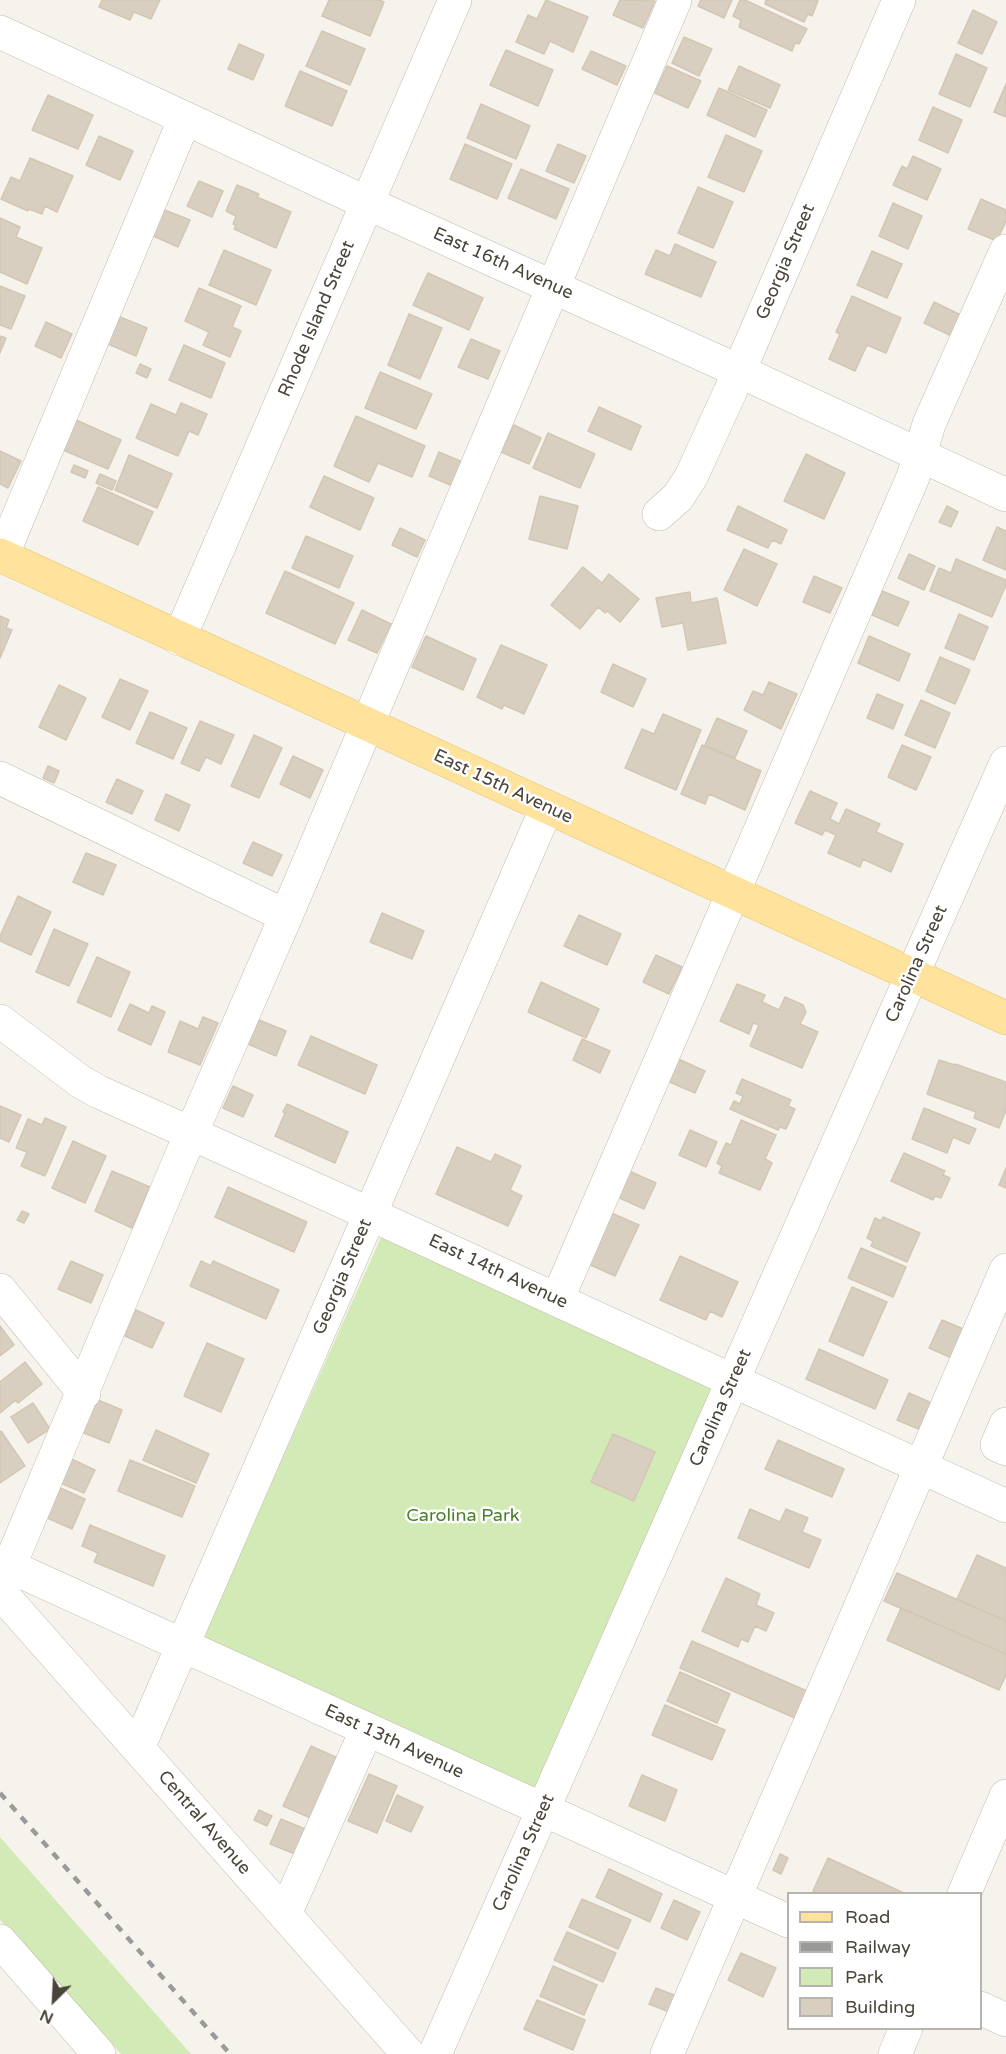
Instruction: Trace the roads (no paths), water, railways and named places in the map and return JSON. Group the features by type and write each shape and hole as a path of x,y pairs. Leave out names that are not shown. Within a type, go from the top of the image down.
{"main road":[{"name":"East 15th Avenue","path":"1,556 1006,1018"}],"street":[{"name":"Rhode Island Street","path":"179,639 455,0"},
{"path":"3,1574 84,1393 192,1133 675,0"},
{"name":"Georgia Street","path":"659,514 671,505 688,483 739,371 899,0"},
{"name":"East 16th Avenue","path":"1,35 1006,495"},
{"path":"1,556 185,118"},
{"path":"557,1300 913,477 929,424 1006,251"},
{"name":"Carolina Street","path":"435,2054 1006,763"},
{"path":"0,778 286,916"},
{"name":"Georgia Street","path":"138,1748 547,807"},
{"name":"East 14th Avenue","path":"0,1021 81,1082 99,1092 1006,1506"},
{"path":"667,2054 1006,1270"},
{"path":"0,1290 84,1393"},
{"path":"1006,1424 997,1445 1006,1449"},
{"name":"East 13th Avenue","path":"3,1574 183,1645 787,1920"},
{"name":"Central Avenue","path":"3,1574 138,1748 408,2054"},
{"path":"285,1914 367,1729"},
{"path":"964,1892 1006,1796"},
{"path":"0,1941 99,2054"},
{"path":"982,2008 1006,2020"},
{"path":"895,2054 905,2030"}],"railway":[{"path":"0,1793 230,2054"}],"park label":[{"name":"Carolina Park","path":"463,1516"}]}
